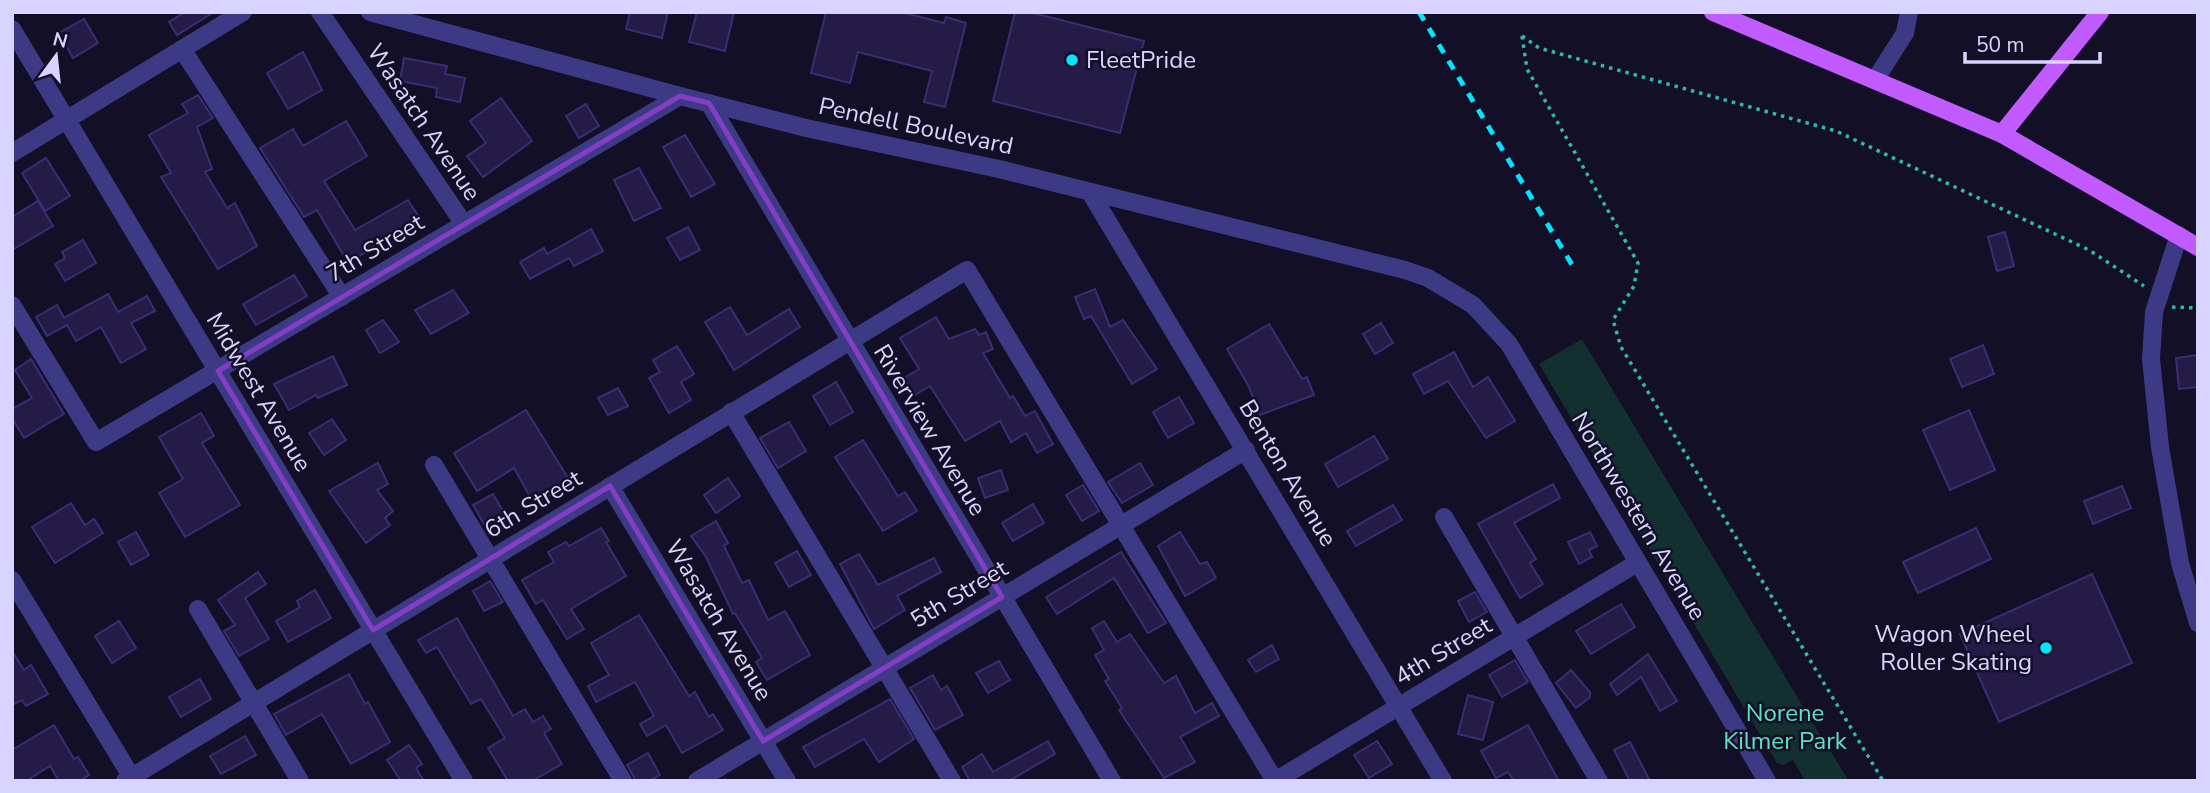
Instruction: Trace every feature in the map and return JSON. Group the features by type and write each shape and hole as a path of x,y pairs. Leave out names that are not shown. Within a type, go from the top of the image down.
{"main road":[{"path":"1713,12 2002,134 2198,247"},
{"path":"2002,134 2100,12"}],"street":[{"path":"12,153 243,12"},
{"name":"Wasatch Avenue","path":"320,12 464,224"},
{"name":"Pendell Boulevard","path":"370,12 680,96 1090,192 1405,270 1451,290"},
{"path":"1875,80 1905,33 1909,12"},
{"name":"Midwest Avenue","path":"12,29 464,781"},
{"path":"182,49 342,297"},
{"name":"7th Street","path":"12,305 96,442 680,96"},
{"name":"Riverview Avenue","path":"709,103 1112,781"},
{"name":"Benton Avenue","path":"1090,192 1443,781"},
{"path":"2179,235 2154,312 2151,359 2160,447 2180,563 2198,623"},
{"name":"6th Street","path":"130,779 967,270 1121,525"},
{"name":"Northwestern Avenue","path":"1451,290 1474,305 1509,344 1767,781"},
{"path":"731,412 952,781"},
{"name":"5th Street","path":"697,781 1246,450"},
{"path":"434,465 624,781"},
{"name":"Wasatch Avenue","path":"610,485 787,781"},
{"path":"1444,517 1512,638 1599,781"},
{"path":"1121,525 1275,781"},
{"name":"4th Street","path":"1275,781 1637,563"},
{"path":"12,580 130,779"},
{"path":"198,609 300,781"}],"path":[{"path":"1883,781 1621,347 1613,320 1634,286 1638,263 1527,69 1522,36 1539,48 1836,131 2089,250 2159,296 2174,309 2198,308"}],"highlighted area":[{"path":"680,96 709,103 1002,597 763,741 610,486 373,630 218,371"}],"green space":[{"name":"Norene Kilmer Park","path":"1582,339 1849,781 1805,781 1793,760 1783,765 1777,763 1539,364"}],"building":[{"path":"185,12 214,12 177,35 169,22"},
{"path":"630,12 668,12 662,38 626,29"},
{"path":"697,12 734,12 725,51 689,42"},
{"path":"826,12 901,12 944,23 946,17 966,23 945,107 924,102 932,71 858,52 850,83 811,73"},
{"path":"1015,12 1029,12 1144,41 1120,133 993,101"},
{"path":"84,19 98,43 73,58 59,33"},
{"path":"303,52 322,90 288,109 267,73"},
{"path":"404,58 447,66 445,74 465,78 460,102 436,97 437,88 400,81"},
{"path":"198,95 213,118 197,127 212,169 205,172 227,208 235,203 257,246 218,269 161,177 171,173 149,135 188,113 182,104"},
{"path":"501,98 532,141 483,177 467,156 486,143 470,121"},
{"path":"586,104 599,126 579,138 566,116"},
{"path":"346,121 367,156 324,181 355,230 408,200 420,219 348,263 317,210 304,217 260,148 293,129 303,146"},
{"path":"685,135 715,184 691,197 663,147"},
{"path":"46,158 70,196 45,211 22,173"},
{"path":"639,168 661,208 634,221 614,180"},
{"path":"38,201 53,226 12,250 12,217"},
{"path":"688,227 700,250 680,260 667,238"},
{"path":"591,229 603,251 574,266 569,258 530,279 520,262 544,248 547,254"},
{"path":"2005,232 2014,266 1997,271 1988,237"},
{"path":"83,240 96,263 65,281 55,264 65,258 62,252"},
{"path":"294,275 307,296 256,325 243,304"},
{"path":"1095,289 1110,327 1123,320 1157,369 1132,384 1091,316 1084,319 1075,297"},
{"path":"453,290 469,313 431,334 415,310"},
{"path":"108,294 118,312 147,296 155,311 131,323 146,349 121,363 101,327 76,341 67,325 47,336 36,317 57,305 64,318"},
{"path":"730,307 747,335 789,309 800,327 734,370 705,322"},
{"path":"936,317 949,339 975,329 979,335 986,332 993,349 983,353 1010,398 1013,396 1025,416 1035,411 1053,444 1037,453 1026,433 1011,442 1000,421 965,441 930,386 915,395 904,378 919,369 900,338"},
{"path":"383,320 399,342 380,353 366,330"},
{"path":"1381,323 1393,343 1375,354 1363,334"},
{"path":"1269,324 1302,379 1307,377 1314,395 1260,415 1248,385 1227,349"},
{"path":"1983,345 1994,374 1962,387 1950,359"},
{"path":"677,346 694,374 681,382 691,400 669,413 649,378 660,372 653,360"},
{"path":"1454,352 1473,387 1488,377 1515,421 1486,438 1448,381 1424,394 1413,374"},
{"path":"2198,355 2198,387 2179,389 2176,358"},
{"path":"333,356 347,385 318,398 316,395 289,410 274,384"},
{"path":"31,359 64,414 24,438 12,418 12,409 32,398 15,370"},
{"path":"836,382 853,412 830,425 813,396"},
{"path":"618,388 628,406 608,415 598,398"},
{"path":"1179,397 1194,423 1168,438 1153,412"},
{"path":"526,410 571,483 534,504 514,468 477,491 454,453"},
{"path":"1969,410 1995,470 1950,490 1923,430"},
{"path":"201,413 214,436 202,443 240,505 185,537 159,493 183,479 159,437"},
{"path":"332,419 346,440 324,455 309,433"},
{"path":"789,422 806,451 778,468 760,438"},
{"path":"1374,436 1388,459 1338,487 1325,464"},
{"path":"863,440 898,496 905,492 917,511 883,531 835,457"},
{"path":"378,463 388,484 377,490 393,511 385,518 390,525 366,543 329,491"},
{"path":"1140,463 1153,485 1122,503 1108,482"},
{"path":"1001,470 1008,490 985,498 978,478"},
{"path":"728,478 740,496 716,513 704,495"},
{"path":"1553,484 1560,498 1514,523 1536,559 1530,563 1543,584 1520,598 1478,524"},
{"path":"1083,485 1099,511 1082,521 1066,495"},
{"path":"2122,486 2131,508 2093,524 2084,501"},
{"path":"493,494 508,519 488,531 473,505"},
{"path":"71,503 85,525 94,519 103,533 55,563 32,527"},
{"path":"1033,504 1044,523 1013,541 1002,523"},
{"path":"1393,505 1402,520 1356,546 1347,531"},
{"path":"716,521 728,543 724,546 742,583 749,580 768,620 785,611 810,655 767,680 756,662 762,658 735,613 733,614 706,557 691,536"},
{"path":"601,528 626,576 571,609 584,629 567,639 543,600 536,604 522,580 554,562 548,552 566,542 569,546"},
{"path":"1976,528 1991,559 1918,593 1903,562"},
{"path":"136,532 149,555 131,565 118,542"},
{"path":"1180,532 1200,564 1207,562 1216,578 1185,596 1158,546"},
{"path":"1590,532 1597,546 1589,550 1592,557 1579,564 1568,542"},
{"path":"797,551 811,575 789,587 775,563"},
{"path":"1121,552 1166,623 1148,633 1114,578 1057,614 1046,597"},
{"path":"859,554 878,585 934,558 941,572 897,596 905,610 874,629 840,564"},
{"path":"258,572 266,584 245,598 269,639 239,656 224,631 235,625 218,600"},
{"name":"Wagon Wheel Roller Skating","path":"2092,574 2132,663 1999,722 1960,634"},
{"path":"490,581 503,602 484,611 473,591"},
{"path":"315,590 331,618 288,642 276,621 300,607 297,601"},
{"path":"1475,592 1487,612 1469,622 1458,601"},
{"path":"1621,604 1635,627 1591,654 1576,631"},
{"path":"639,615 689,696 695,692 709,717 713,714 723,730 682,753 666,725 647,736 640,724 654,716 635,682 596,702 588,686 609,675 591,643"},
{"path":"457,618 513,716 525,709 533,722 543,716 551,729 544,733 562,764 532,781 508,781 488,748 505,738 481,699 471,704 437,647 426,653 418,640"},
{"path":"119,621 136,648 112,663 95,636"},
{"path":"1104,621 1117,642 1130,634 1164,683 1176,676 1195,713 1212,703 1219,716 1180,737 1195,762 1164,778 1119,710 1122,708 1105,681 1109,679 1095,655 1104,650 1092,628"},
{"path":"1272,645 1279,659 1256,672 1248,660"},
{"path":"12,651 24,670 31,665 48,694 26,706 22,700 12,705"},
{"path":"1648,654 1677,701 1660,711 1641,677 1617,695 1610,684"},
{"path":"1515,660 1528,682 1502,697 1489,675"},
{"path":"999,661 1010,680 988,693 976,673"},
{"path":"1571,670 1590,692 1590,697 1576,708 1556,683"},
{"path":"349,674 390,742 351,764 322,714 286,735 274,714"},
{"path":"933,675 941,690 947,686 963,715 935,730 910,688"},
{"path":"200,679 211,699 181,717 169,697"},
{"path":"1468,695 1493,702 1483,740 1458,734"},
{"path":"890,699 914,739 879,762 864,739 815,767 803,747"},
{"path":"54,725 74,759 78,757 89,775 80,781 59,781 50,766 26,781 12,781 12,750"},
{"path":"1528,725 1559,781 1514,781 1508,772 1496,778 1481,751"},
{"path":"245,736 256,755 221,774 210,756"},
{"path":"1048,741 1055,754 1009,781 970,781 962,767 982,754 993,772"},
{"path":"1377,741 1392,764 1369,778 1354,755"},
{"path":"1630,742 1650,781 1630,781 1614,750"},
{"path":"409,745 422,764 416,768 424,781 401,781 387,760"},
{"path":"648,753 660,775 649,781 636,781 627,765"}],"railway":[{"path":"1419,12 1574,268"}],"place":[{"name":"FleetPride","path":"1072,60"},
{"name":"Wagon Wheel Roller Skating","path":"2046,648"}]}
